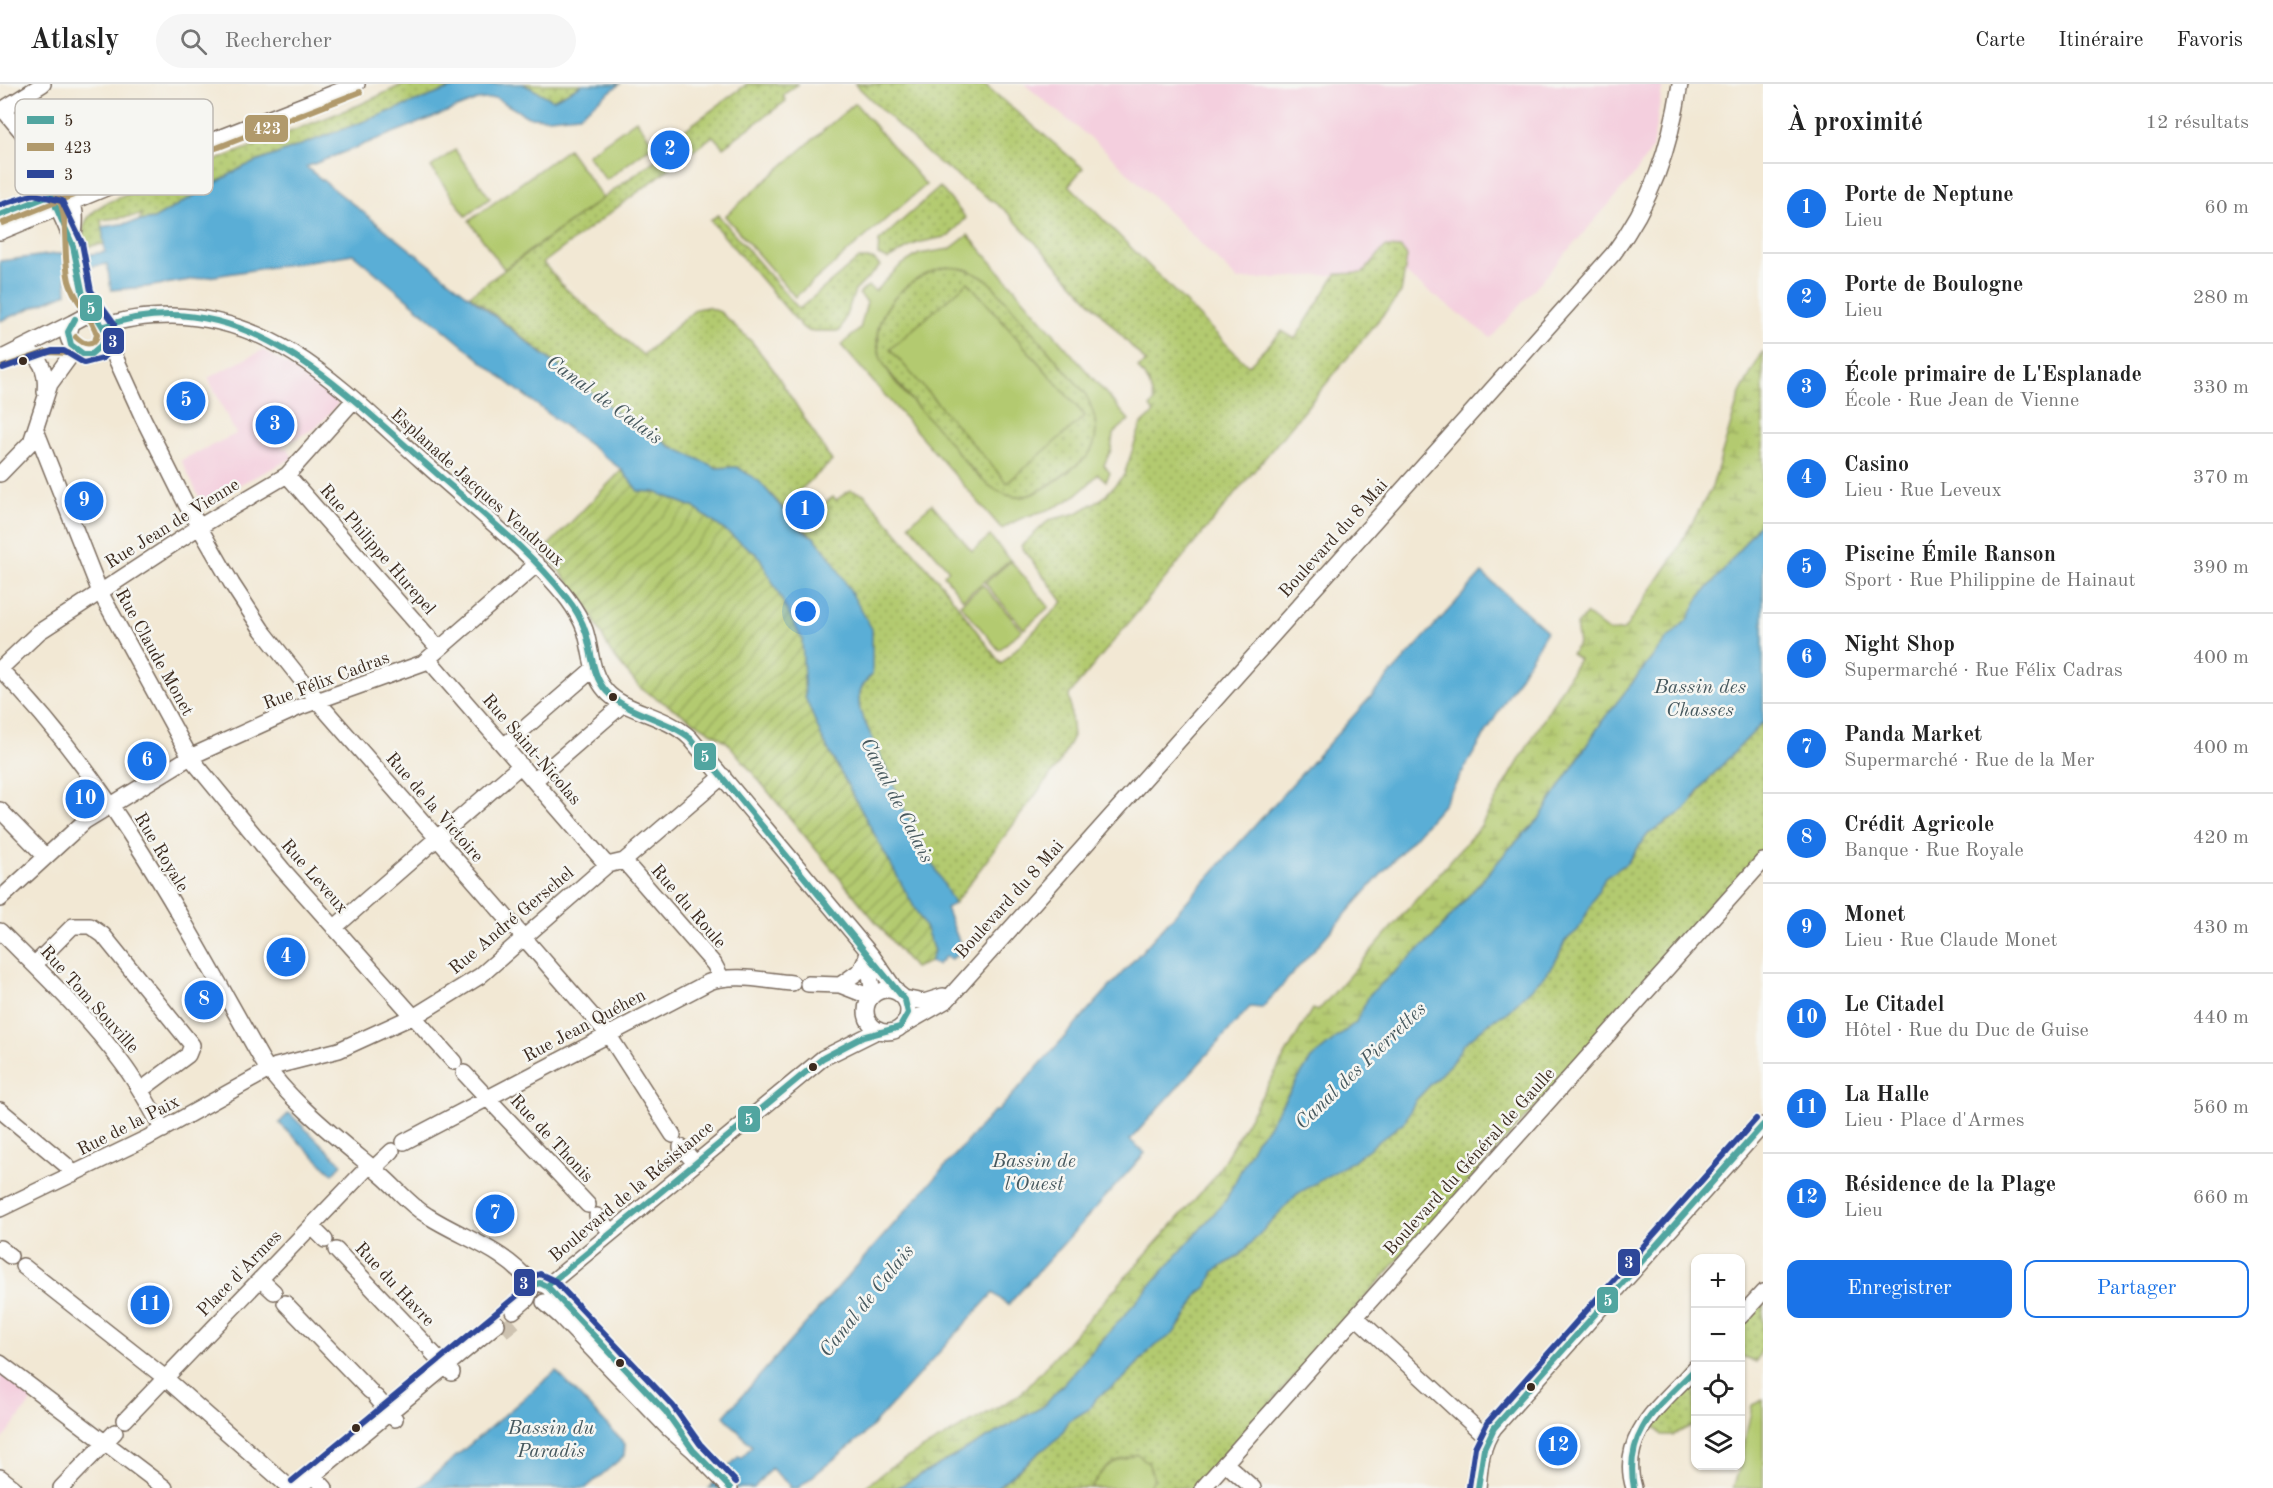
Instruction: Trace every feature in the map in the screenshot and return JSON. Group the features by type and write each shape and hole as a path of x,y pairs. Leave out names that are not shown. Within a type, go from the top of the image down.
{"street":[{"path":"19,99 43,84"},
{"path":"213,140 357,84"},
{"name":"Boulevard du 8 Mai","path":"902,1026 942,1004 1613,254 1638,220 1657,179 1669,146 1680,84"},
{"path":"15,101 1,110 15,131"},
{"path":"0,474 28,446 36,430 52,379 71,355 68,334 74,321 78,282 73,246 59,195"},
{"path":"0,232 69,195"},
{"name":"Rue de la Victoire","path":"78,282 86,301 103,328 143,418 199,527 253,616 318,700 608,1034 677,1141 695,1163"},
{"path":"87,315 103,328 102,347 91,354 81,353 71,345 56,341 0,359 87,315"},
{"name":"Esplanade Jacques Vendroux","path":"103,328 127,319 174,316 202,318 245,329 275,341 309,362 354,399 537,564 576,611 585,630 593,669 604,689 623,704 663,718 682,730 723,776 900,995"},
{"path":"21,351 37,357 45,374 44,399"},
{"name":"Rue Jean de Vienne","path":"0,669 39,633 199,527 287,475 354,399"},
{"name":"Rue Claude Monet","path":"36,430 100,592 190,757"},
{"name":"Rue Philippe Hurepel","path":"287,475 434,654"},
{"name":"Rue Félix Cadras","path":"0,899 76,828 110,804 190,757 318,700 413,668 434,654 537,564"},
{"name":"Rue Saint-Nicolas","path":"434,654 504,747 607,865"},
{"name":"Rue Royale","path":"0,669 61,736 110,804 269,1070"},
{"path":"504,747 593,669"},
{"path":"534,781 623,704"},
{"name":"Rue Leveux","path":"190,757 412,1018 459,1068"},
{"path":"334,927 521,765"},
{"name":"Rue André Gerschel","path":"269,1070 339,1050 412,1018 480,976 607,865 624,861 723,776"},
{"path":"0,810 45,856"},
{"name":"Rue du Roule","path":"624,861 714,964 722,979"},
{"name":"Boulevard du Général de Gaulle","path":"1359,1321 1763,861"},
{"name":"Boulevard du Général de Gaulle","path":"1203,1488 1229,1466 1763,873"},
{"path":"34,965 73,926 90,926 103,935 192,1045 188,1055 141,1090"},
{"name":"Rue Tom Souville","path":"0,931 109,1046 141,1090 163,1130"},
{"name":"Esplanade Jacques Vendroux","path":"858,941 867,957 872,995"},
{"path":"833,985 861,970 867,957"},
{"name":"Rue Jean Quéhen","path":"371,1167 398,1146 709,982 722,979 833,985 872,995"},
{"name":"Rue Jean Quéhen","path":"833,985 866,1014"},
{"name":"Boulevard du 8 Mai","path":"900,995 916,1002 933,1001 958,985"},
{"path":"886,989 900,995 908,1013 902,1026 892,1031 879,1030 870,1023 866,1014 872,995 886,989"},
{"name":"Boulevard de la Résistance","path":"516,1315 611,1232 823,1058 866,1014"},
{"name":"Boulevard de la Résistance","path":"823,1058 879,1030"},
{"name":"Rue de Thonis","path":"459,1068 611,1232"},
{"path":"269,1070 348,1149 422,1212 500,1254 666,1412 693,1450 730,1488"},
{"name":"Rue de la Paix","path":"0,1209 163,1130 269,1070"},
{"path":"0,1110 66,1165 73,1174"},
{"path":"1478,1488 1482,1453 1487,1438 1763,1125"},
{"name":"Place d'Armes","path":"61,1488 164,1377 371,1167"},
{"name":"Rue du Havre","path":"311,1226 449,1370"},
{"path":"11,1257 164,1377 290,1488"},
{"path":"260,1278 393,1416"},
{"path":"1745,1312 1763,1292"},
{"path":"1359,1321 1487,1438"},
{"path":"298,1488 318,1483 393,1416 500,1328"},
{"path":"0,1363 26,1385 115,1431 165,1488"},
{"path":"1634,1488 1629,1463 1634,1440 1691,1372"},
{"path":"1229,1466 1253,1488"},
{"name":"Boulevard du Général de Gaulle","path":"1217,1488 1229,1466"},
{"path":"0,1478 14,1488"}],"shaded area":[{"path":"1024,84 1663,84 1652,149 1632,178 1491,338 1403,272 1406,268 1381,251 1363,273 1238,280 1106,151"},
{"path":"263,350 310,379 339,403 317,427 282,446 283,449 287,447 293,458 202,503 181,460 236,434 208,378"},
{"path":"0,1373 33,1399 0,1443"}],"green space":[{"path":"404,84 463,84 243,167 213,185 213,162 359,105"},
{"path":"523,84 583,84 553,100"},
{"path":"747,84 798,84 783,95 786,101 723,147 713,136 543,263 565,288 643,355 696,309 707,307 720,312 752,342 773,369 832,461 798,492 813,512 833,497 836,500 850,490 864,494 944,587 1001,664 1063,602 1021,546 1049,520 1077,513 1103,498 1124,475 1141,425 1154,413 1150,407 1154,402 1149,383 1138,368 1146,362 1006,211 931,157 855,84 984,84 1083,168 1069,185 1248,366 1282,331 1295,339 1336,274 1363,273 1385,247 1401,248 1407,256 1401,293 1069,695 1073,736 1060,762 954,904 905,811 860,711 860,691 872,674 815,538 804,530 750,475 736,468 716,467 700,461 654,434 646,436 470,295 662,155 656,146 665,139 669,131 675,137"},
{"path":"855,103 926,185 795,297 725,216"},
{"path":"636,120 654,144 606,180 587,155"},
{"path":"568,149 603,198 504,269 469,221"},
{"path":"455,150 490,198 466,216 431,167"},
{"path":"940,187 966,218 949,236 917,243 888,259 878,255 879,241"},
{"path":"127,195 195,195 154,219 138,221 143,215 101,220 104,244 83,247 82,239 86,221 94,211 106,203"},
{"path":"718,215 799,309 858,259 873,259 880,266 855,291 840,331 809,331 803,328 710,220"},
{"path":"968,235 1129,420 1113,434 1111,450 1104,465 1110,473 1106,481 1098,474 1067,501 1017,520 1002,529 841,345 860,329 867,302 859,294 868,286 875,291 900,266 919,254 950,249","holes":["947,267 966,269 988,280 1085,393 1095,418 1095,442 1086,458 1043,489 1024,497 1004,494 993,489 974,472 888,372 878,347 878,331 883,315 903,289 917,279"]},
{"path":"955,267 977,273 988,280 1085,393 1095,418 1095,442 1086,458 1052,483 1024,496 1004,494 987,484 913,401 881,359 879,332 884,315 893,299 905,286 918,277 939,269"},
{"path":"968,282 1085,416 1007,483 890,349"},
{"path":"1763,351 1763,511 1760,523 1699,598 1689,619 1666,640 1603,720 1539,819 1509,849 1433,937 1370,994 1356,1022 1311,1059 1266,1129 1256,1140 1226,1200 1044,1406 897,1488 864,1488 890,1467 1020,1395 1214,1178 1312,1009 1318,1011 1480,827 1579,659 1571,654 1579,643 1576,626 1586,614 1609,632 1624,630 1672,559 1712,487 1740,393"},
{"path":"622,470 638,491 655,492 693,507 759,556 802,639 805,696 822,738 926,929 934,951 930,962 914,968 727,742 640,688 611,653 585,602 543,551"},
{"path":"932,504 972,551 990,536 1010,560 963,599 944,575 949,570 909,524"},
{"path":"1011,561 1049,607 1024,629 985,583"},
{"path":"983,585 1022,630 999,650 960,604"},
{"path":"1763,722 1763,851 1195,1488 996,1488 1060,1436 1069,1421 1089,1409 1095,1399 1123,1379 1151,1349 1182,1324 1199,1293 1208,1286 1214,1271 1239,1256 1297,1194 1353,1161 1405,1121 1416,1100 1452,1062 1463,1045 1495,1018 1505,1014 1547,973 1565,941 1578,930 1605,878 1627,863 1648,834 1678,815 1695,799 1705,783"},
{"path":"1763,1297 1763,1346 1756,1362 1745,1358 1745,1318"},
{"path":"1691,1378 1691,1426 1673,1435 1662,1435 1651,1423"},
{"path":"1763,1400 1763,1488 1733,1488 1739,1470 1745,1470 1745,1441 1752,1405"},
{"path":"1137,1454 1148,1462 1154,1479 1148,1488 1091,1488 1100,1474 1110,1465"}],"water":[{"name":"Canal de Calais","path":"463,84 523,84 553,100 583,84 620,84 579,115 549,118 528,117 496,98 477,100 306,167 646,436 654,434 668,445 717,468 737,467 759,481 799,528 815,538 833,561 872,629 872,674 860,691 860,711 905,811 954,904 946,908 963,951 951,959 946,956 937,965 930,962 934,951 926,929 822,738 805,697 802,639 759,556 693,507 655,492 638,491 622,470 502,378 353,254 146,287 111,290 107,264 66,270 67,293 0,321 0,261 62,253 64,258 105,252 102,227 154,219 195,195 213,195 213,185 243,167"},
{"name":"Bassin des Chasses","path":"1763,511 1763,722 1705,783 1685,810 1648,834 1627,863 1605,878 1578,930 1565,941 1547,973 1505,1014 1495,1018 1463,1045 1452,1062 1416,1100 1405,1121 1353,1161 1297,1194 1239,1256 1214,1271 1208,1286 1199,1293 1173,1334 1151,1349 1123,1379 1095,1399 1089,1409 1069,1421 1060,1436 996,1488 897,1488 1044,1406 1226,1200 1256,1140 1266,1129 1311,1059 1356,1022 1370,994 1433,937 1509,849 1539,819 1603,720 1666,640 1688,619 1699,598 1760,523"},
{"name":"Bassin de l'Ouest","path":"1482,573 1547,631 1442,806 1262,1008 1250,1007 1130,1140 1145,1153 1008,1305 993,1293 864,1435 798,1488 789,1488 790,1486 771,1468 754,1488 709,1488 739,1456 741,1458 752,1446 724,1416 994,1111 998,1111"},
{"path":"289,1113 342,1164 333,1174 279,1123"},
{"name":"Bassin du Paradis","path":"556,1371 625,1444 624,1456 586,1488 419,1488"}],"tunnel":[{"path":"503,1331 519,1318"}],"transit line":[{"name":"423","path":"213,149 360,92"},
{"name":"3","path":"0,205 31,195"},
{"name":"3","path":"3,368 52,351 64,351 84,363 103,358 113,346 114,323 91,291 82,243 62,201 38,195"},
{"name":"5","path":"0,215 52,195"},
{"name":"423","path":"57,195 65,225 69,281 97,335 95,341 87,344 76,337"},
{"name":"423","path":"3,223 73,195"},
{"name":"5","path":"56,207 73,246 83,295 106,332 105,342 91,354 83,354 71,345 68,332 75,319"},
{"name":"5","path":"105,326 154,315 201,318 245,330 286,351 326,378 364,408 537,563 569,601 580,619 586,633 595,672 607,692 626,706 690,738 905,1000 908,1013 900,1027 863,1037 823,1058 547,1286"},
{"name":"423","path":"3,367 46,352 68,353"},
{"name":"3","path":"1469,1487 1475,1447 1487,1423 1756,1119"},
{"name":"5","path":"1478,1488 1484,1449 1494,1428 1763,1125"},
{"name":"3","path":"292,1481 519,1294 526,1279 540,1274 555,1281 673,1406 700,1444 736,1482"},
{"name":"5","path":"533,1285 540,1283 548,1287 666,1412 693,1450 730,1488"},
{"name":"5","path":"1634,1488 1632,1468 1639,1435 1647,1420 1691,1373"}],"place":[{"name":"Porte de Boulogne","path":"670,150"},
{"name":"Piscine Émile Ranson","path":"186,401"},
{"name":"École primaire de L'Esplanade","path":"275,425"},
{"name":"Monet","path":"84,501"},
{"name":"Porte de Neptune","path":"805,510"},
{"name":"Night Shop","path":"147,761"},
{"name":"Le Citadel","path":"85,799"},
{"name":"Casino","path":"286,957"},
{"name":"Crédit Agricole","path":"204,1000"},
{"name":"Panda Market","path":"495,1214"},
{"name":"La Halle","path":"150,1305"},
{"name":"Résidence de la Plage","path":"1558,1446"}],"water label":[{"name":"Canal des Pierrettes","path":"1360,1065"}]}
